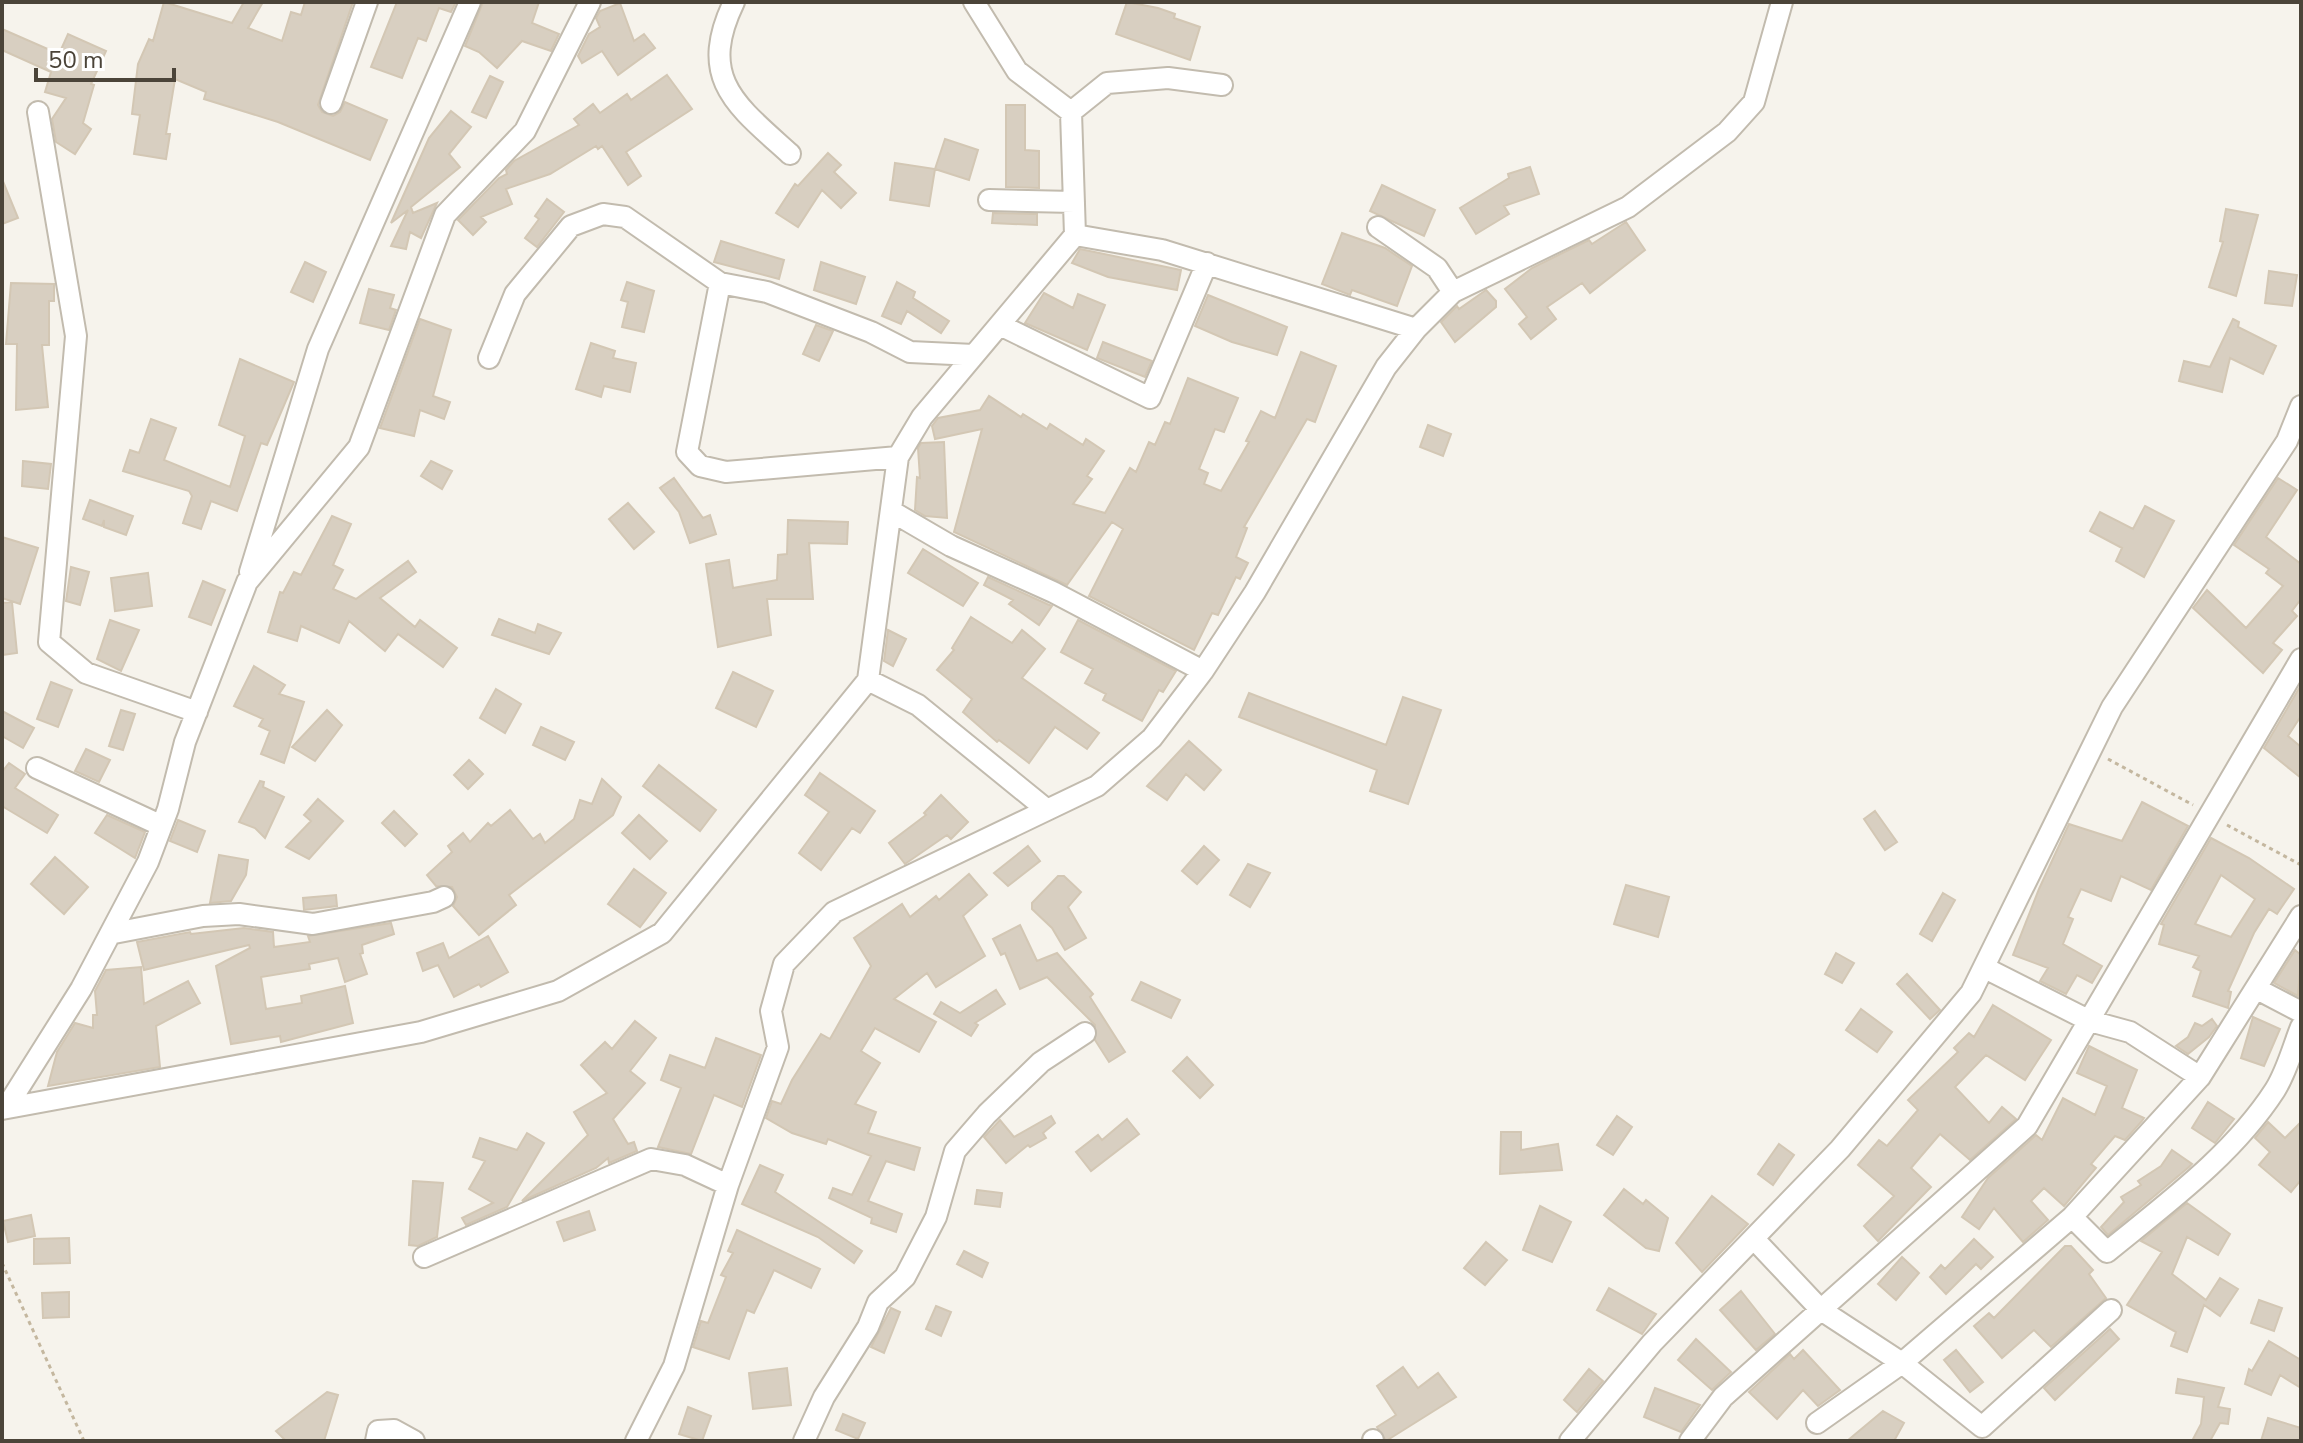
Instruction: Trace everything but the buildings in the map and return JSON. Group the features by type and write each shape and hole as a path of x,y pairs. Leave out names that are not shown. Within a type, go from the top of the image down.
{"street":[{"path":"331,103 367,2"},
{"path":"4,1108 114,933 148,862 197,712 247,582 318,349 470,2"},
{"path":"247,582 359,447 445,215 525,131 590,2"},
{"path":"734,2 725,21 716,59 736,105 790,154"},
{"path":"974,2 1017,71 1071,112"},
{"path":"636,1441 674,1366 728,1185 778,1047 771,1011 784,964 834,912 1097,786 1152,738 1203,671 1255,592 1386,367 1416,329 1453,292 1628,207 1727,132 1754,102 1782,2"},
{"path":"1071,112 1107,83 1168,78 1222,85"},
{"path":"38,112 76,336 49,642 86,673 197,712"},
{"path":"4,1108 421,1032 558,991 662,933 868,680 898,457 922,417 1075,235 1071,112"},
{"path":"989,200 1074,202"},
{"path":"489,358 515,294 571,226 603,214 625,217 720,283 767,292 871,332 910,352 974,355"},
{"path":"1378,227 1437,268 1453,292"},
{"path":"1075,235 1162,250 1416,329"},
{"path":"1000,325 1150,398 1207,263"},
{"path":"720,283 687,452 700,466 726,472 898,457"},
{"path":"1570,1441 1652,1343 1840,1149 1971,993 2112,707 2294,443 2301,406"},
{"path":"891,511 951,546 1053,592 1203,671"},
{"path":"1690,1441 1723,1397 2027,1126 2301,659"},
{"path":"868,680 918,705 1046,809"},
{"path":"37,768 160,825"},
{"path":"114,933 203,916 239,914 313,924 433,902 444,897"},
{"path":"1817,1423 1902,1363 2072,1217 2200,1077 2301,916"},
{"path":"1985,968 2090,1021 2130,1032 2200,1077"},
{"path":"2257,989 2301,1012"},
{"path":"2072,1217 2107,1252 2187,1186 2241,1135 2277,1087 2301,1027"},
{"path":"804,1441 824,1397 868,1327 878,1302 905,1277 924,1241 936,1217 955,1151 987,1114 1041,1062 1085,1033"},
{"path":"424,1257 651,1159 685,1165 728,1185"},
{"path":"1754,1239 1821,1310 1902,1363 1977,1434 2111,1310"},
{"path":"376,1441 378,1431 394,1430 414,1441"}],"path":[{"path":"2,1263 84,1441"}]}
